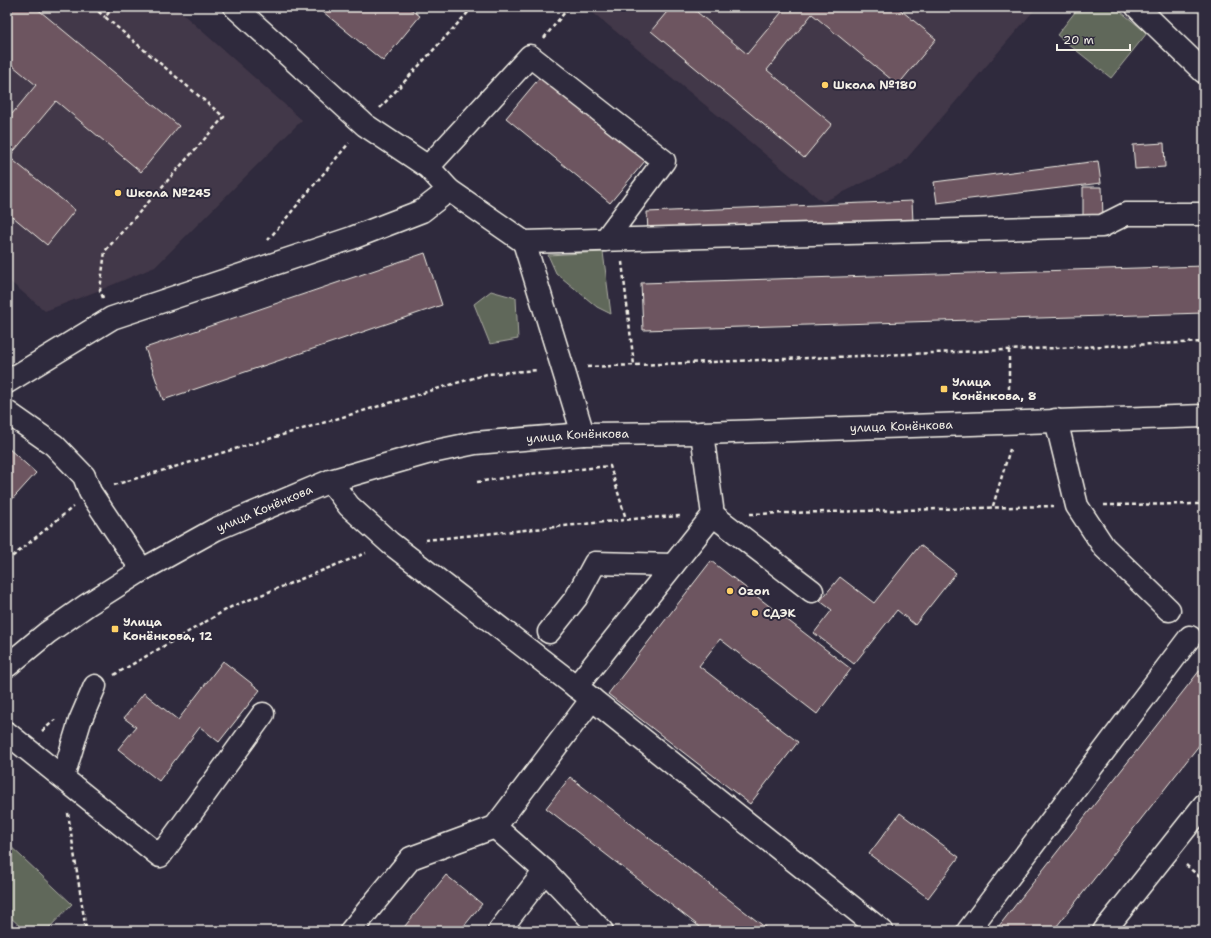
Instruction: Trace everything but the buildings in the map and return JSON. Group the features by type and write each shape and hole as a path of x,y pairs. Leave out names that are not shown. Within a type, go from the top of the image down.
{"street":[{"path":"235,7 365,125 428,167 449,190 524,242 1102,226 1126,214 1204,214"},
{"path":"1137,7 1204,72"},
{"path":"428,167 530,56 664,161 612,240"},
{"path":"7,382 112,318 352,238 422,211 449,190"},
{"path":"524,242 583,434"},
{"path":"7,412 54,445 84,476 90,492 142,570"},
{"name":"улица Конёнкова","path":"7,666 47,633 142,570 216,529 330,480 427,453 475,443 583,434 702,433 1204,416"},
{"path":"1056,420 1077,506 1104,546 1169,610"},
{"path":"702,433 713,515 812,591"},
{"path":"330,480 348,506 390,543 584,693 882,931"},
{"path":"351,931 411,858 495,827 584,693 673,565 713,515"},
{"path":"549,632 576,598 595,563 673,565"},
{"path":"968,931 1190,637"},
{"path":"63,778 80,721 95,686"},
{"path":"7,733 160,856 263,714"},
{"path":"1104,931 1204,805"},
{"path":"495,827 545,871 602,931"},
{"path":"498,931 545,871"}],"path":[{"path":"93,7 224,117 105,251 100,290 112,318"},
{"path":"105,17 114,7"},
{"path":"530,56 570,7"},
{"path":"612,240 634,365"},
{"path":"7,561 90,492 487,374 562,368 1204,342"},
{"path":"1009,350 1009,393"},
{"path":"993,506 1010,449"},
{"path":"477,482 530,474 610,466 626,519"},
{"path":"63,778 86,931"}],"shaded area":[{"name":"Школа №245","path":"7,7 175,7 302,120 155,267 45,311 7,279"},
{"name":"Школа №180","path":"586,7 1037,7 902,164 823,202"}],"green space":[{"path":"1079,7 1115,7 1147,33 1111,78 1057,35"},
{"path":"603,252 611,314 597,307 556,273 548,255"},
{"path":"491,291 516,298 518,339 490,344 474,304"},
{"path":"7,843 72,904 46,931 25,931 7,914"}],"place":[{"name":"Школа №180","path":"825,85"},
{"name":"Школа №245","path":"118,193"},
{"name":"Улица Конёнкова, 8","path":"944,389"},
{"name":"Ozon","path":"730,591"},
{"name":"СДЭК","path":"755,613"},
{"name":"Улица Конёнкова, 12","path":"115,629"}]}
